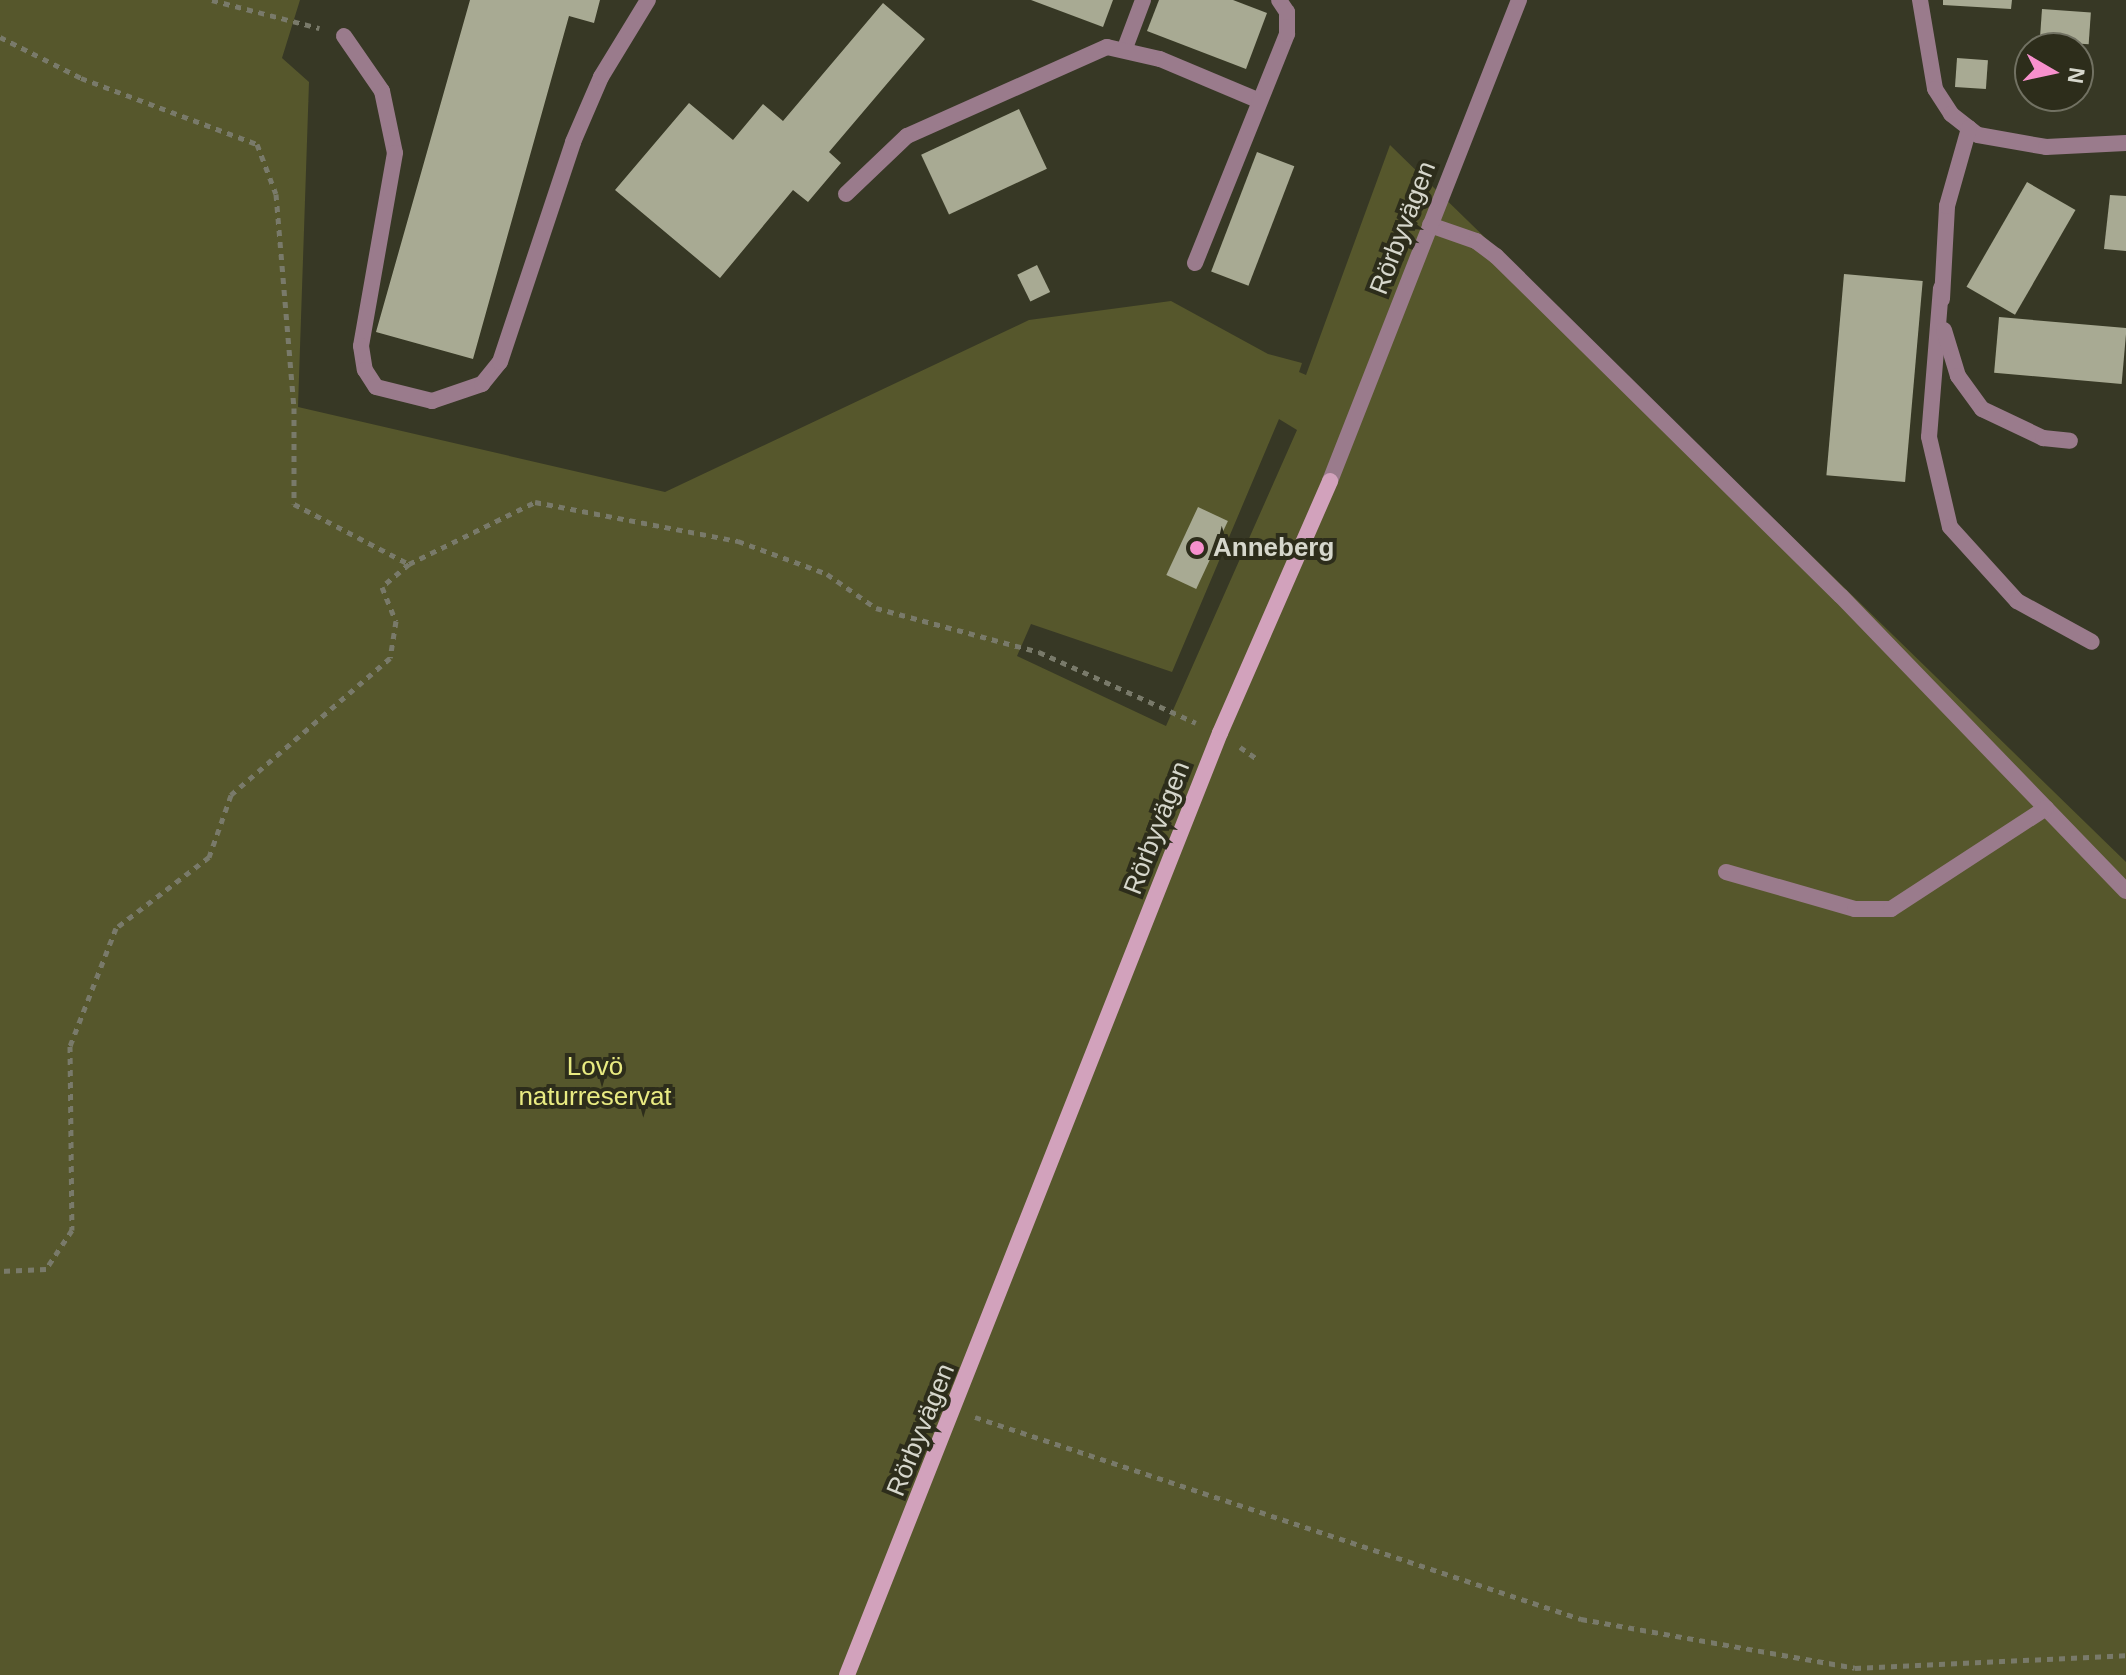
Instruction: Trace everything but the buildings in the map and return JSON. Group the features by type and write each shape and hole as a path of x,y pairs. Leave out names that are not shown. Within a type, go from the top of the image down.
{"street":[{"path":"344,36 382,91 395,153 361,346 365,370 376,387 432,401 482,384 500,362 573,142 601,77 648,0"},
{"path":"1125,48 1143,0"},
{"path":"1195,263 1287,34 1287,12 1279,0"},
{"name":"Rörbyvägen","path":"847,1675 955,1411 1220,733 1330,481 1519,0"},
{"path":"1920,0 1935,89 1969,128 2010,145 2126,143"},
{"path":"846,194 907,136 1066,60 1125,48 1260,101"},
{"path":"1969,128 1947,206 1929,437 1950,527 2017,601 2092,642"},
{"path":"1430,225 1476,241 1496,256 2126,891"},
{"path":"1941,288 1945,344 1982,409 2031,433 2070,441"},
{"path":"1726,872 1855,909 1891,909 2046,808"}],"path":[{"path":"212,0 344,36"},
{"path":"0,37 81,78 257,144 276,194 294,408 294,504 409,564"},
{"path":"0,1271 46,1269 72,1230 70,1046 116,928 209,857 231,795 390,658 396,621 382,587 409,564 535,502 738,541 827,574 876,608 1039,652 1220,733"},
{"path":"955,1411 1581,1619 1855,1668 2126,1655"}],"green space":[{"name":"Lovö naturreservat","path":"0,0 300,0 282,58 309,82 298,407 665,492 1029,320 1171,301 1268,354 1302,363 1299,372 1306,375 1390,145 2126,862 2126,1675 0,1675","holes":["1279,419 1297,430 1166,726 1017,656 1031,624 1172,672"]}],"place":[{"name":"Anneberg","path":"1197,548"}]}
